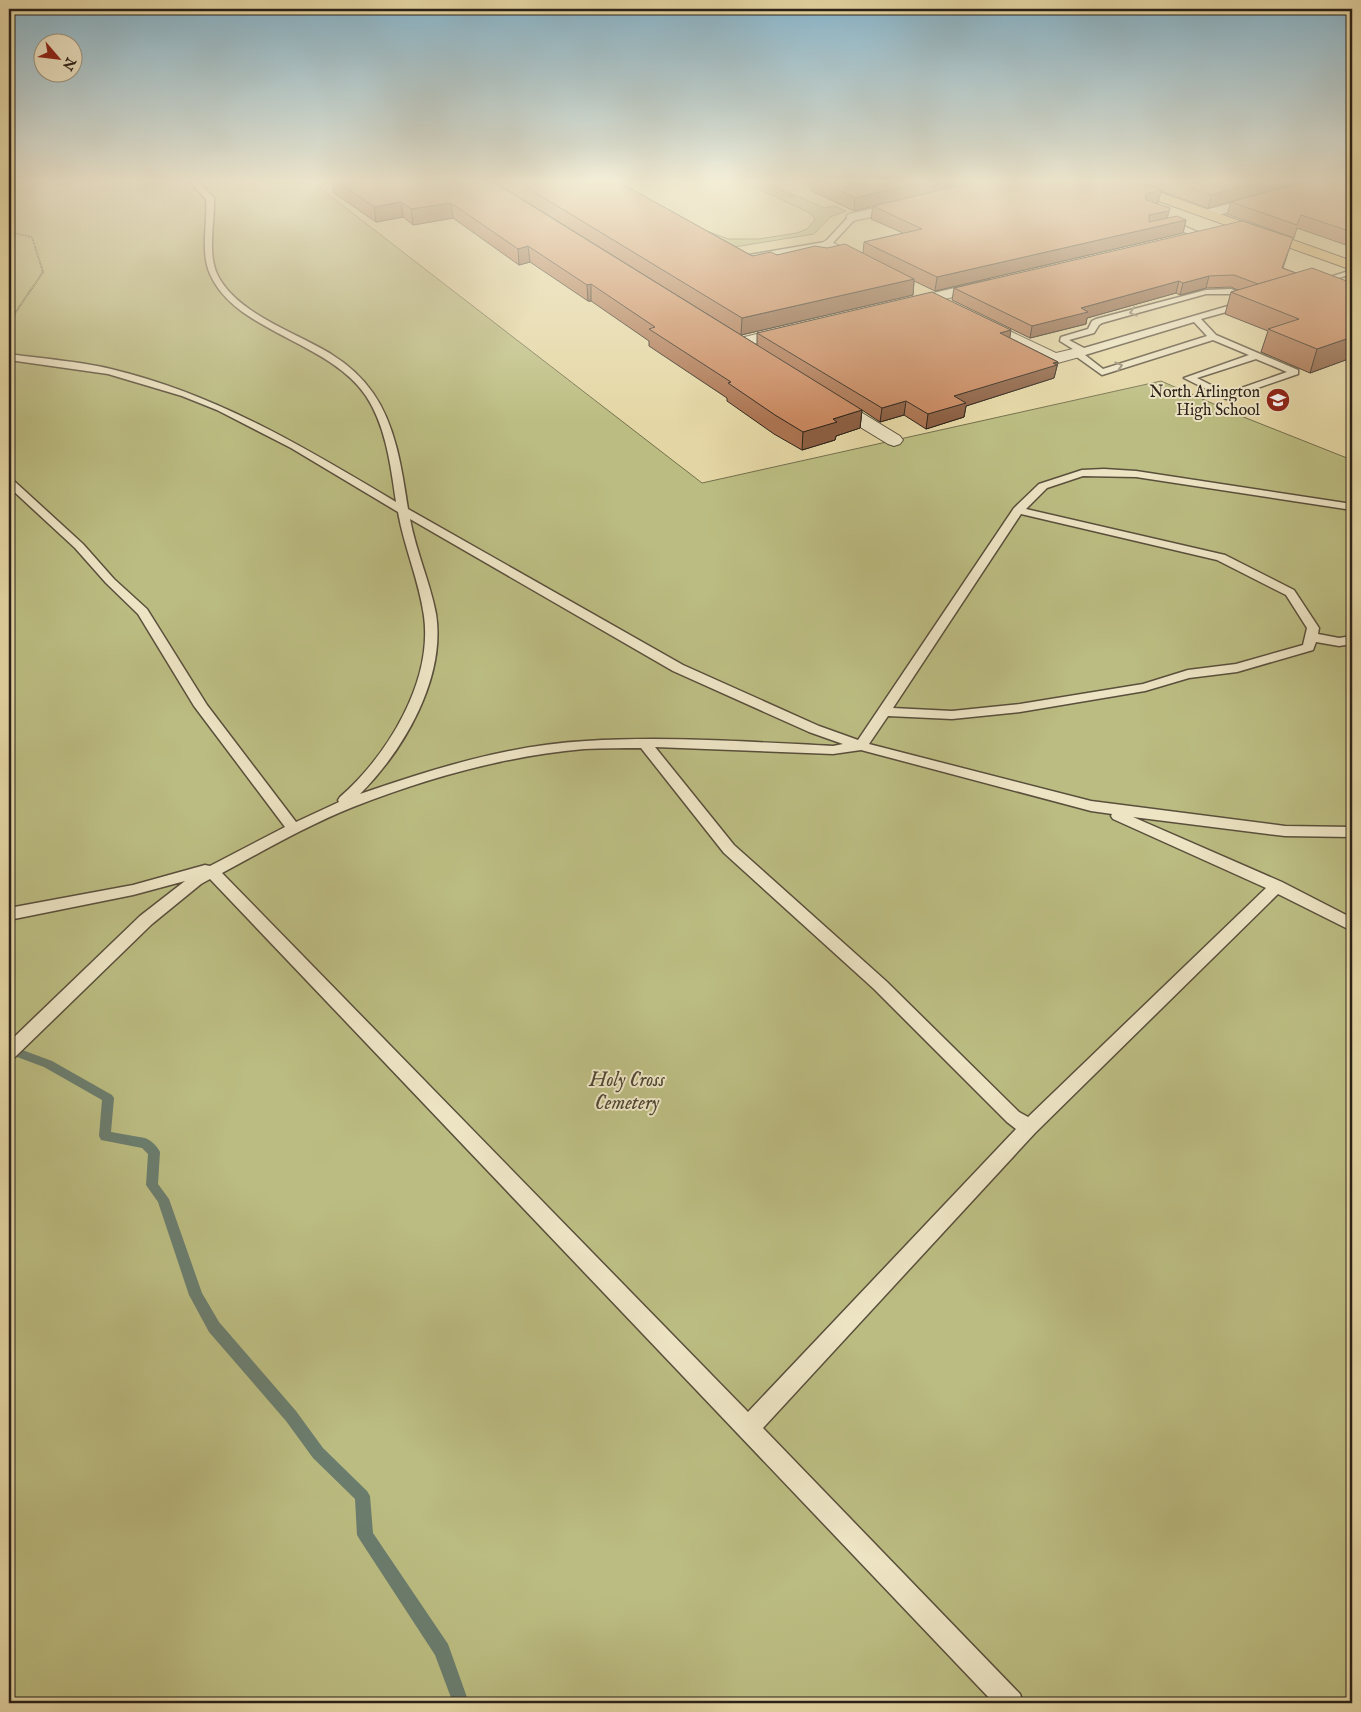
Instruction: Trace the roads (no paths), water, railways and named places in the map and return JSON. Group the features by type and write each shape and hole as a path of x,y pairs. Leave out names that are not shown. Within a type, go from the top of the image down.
{"main road":[{"path":"1338,261 1352,266"}],"street":[{"path":"859,261 880,272"},
{"path":"892,307 1002,281"},
{"path":"914,289 1054,359 1081,352"},
{"path":"754,353 730,338 805,327"},
{"path":"820,394 894,440"}],"lane":[{"path":"211,261 216,281 232,300 258,317 328,356 343,367 373,400 388,437 408,536 431,626 430,645 422,690 402,729 377,767 359,789 330,812"},
{"path":"1309,285 1352,272"},
{"path":"1081,352 1255,301 1231,291 1206,292 1099,321 1095,323 1090,331 1064,339 1064,341 1081,352 1102,372 1213,337"},
{"path":"1196,319 1213,337 1295,372 1226,396 1189,378 1256,356"},
{"path":"9,357 109,371 185,394 241,418 295,446 678,668 814,729 861,746 1091,806 1156,816 1276,830 1352,832"},
{"path":"9,1052 146,920 196,880 330,812 415,780 506,756 584,745 644,743 833,750 861,746 1018,510 1043,486 1082,473 1136,474 1352,507"},
{"path":"9,482 79,546 110,581 143,612 201,706 294,829"},
{"path":"884,712 952,715 1020,708 1145,687 1188,674 1237,668 1291,654 1309,647 1313,628 1290,593 1247,569 1221,557 1018,510"},
{"path":"1311,637 1339,642 1352,640"},
{"path":"644,743 729,849 880,985 1013,1117 1029,1128"},
{"path":"1091,806 1178,840 1277,886 1352,925"},
{"path":"9,914 132,890 219,868"},
{"path":"219,868 748,1428 1011,1703"},
{"path":"748,1428 1029,1128 1277,886"}],"waterway":[{"path":"9,1049 48,1064 108,1098 105,1136 145,1143 154,1152 152,1185 163,1199 196,1295 214,1327 291,1416 318,1453 362,1496 365,1535 442,1650 461,1703"}],"place":[{"name":"North Arlington High School","path":"1278,400"}],"park label":[{"name":"Holy Cross Cemetery","path":"627,1090"}]}
